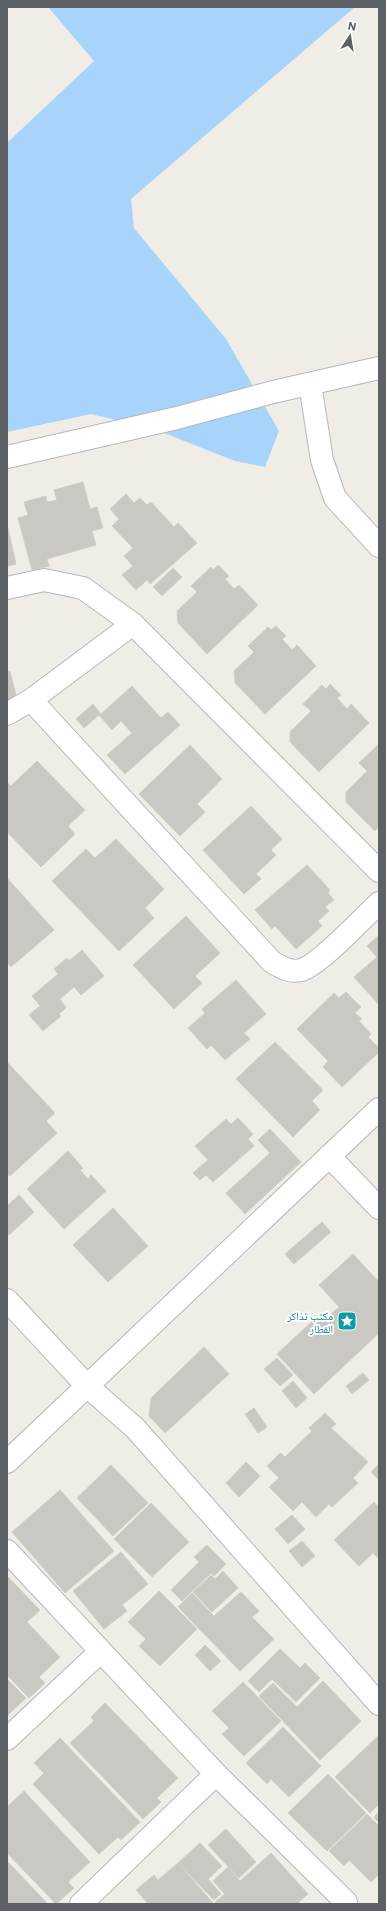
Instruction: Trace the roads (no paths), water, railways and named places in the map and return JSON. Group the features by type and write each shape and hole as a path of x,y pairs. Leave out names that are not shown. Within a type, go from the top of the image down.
{"street":[{"path":"7,457 177,418 247,399 379,368"},
{"path":"310,384 322,460 335,498 379,546"},
{"path":"7,588 44,580 83,588 133,624 379,871"},
{"path":"7,714 31,700 133,624"},
{"path":"31,700 272,962 287,971 301,970 317,961 379,903"},
{"path":"7,1462 379,1109"},
{"path":"329,1156 379,1208"},
{"path":"7,1300 87,1386 135,1428 379,1704"},
{"path":"7,1551 100,1652 216,1774 345,1903"},
{"path":"7,1740 100,1652"},
{"path":"81,1904 216,1774"}],"water":[{"path":"48,7 355,7 131,199 134,228 226,339 279,431 265,467 235,461 154,429 91,414 7,432 7,143 94,61"}],"place":[{"name":"مكتب تذاكر القطار","path":"347,1321"}]}
